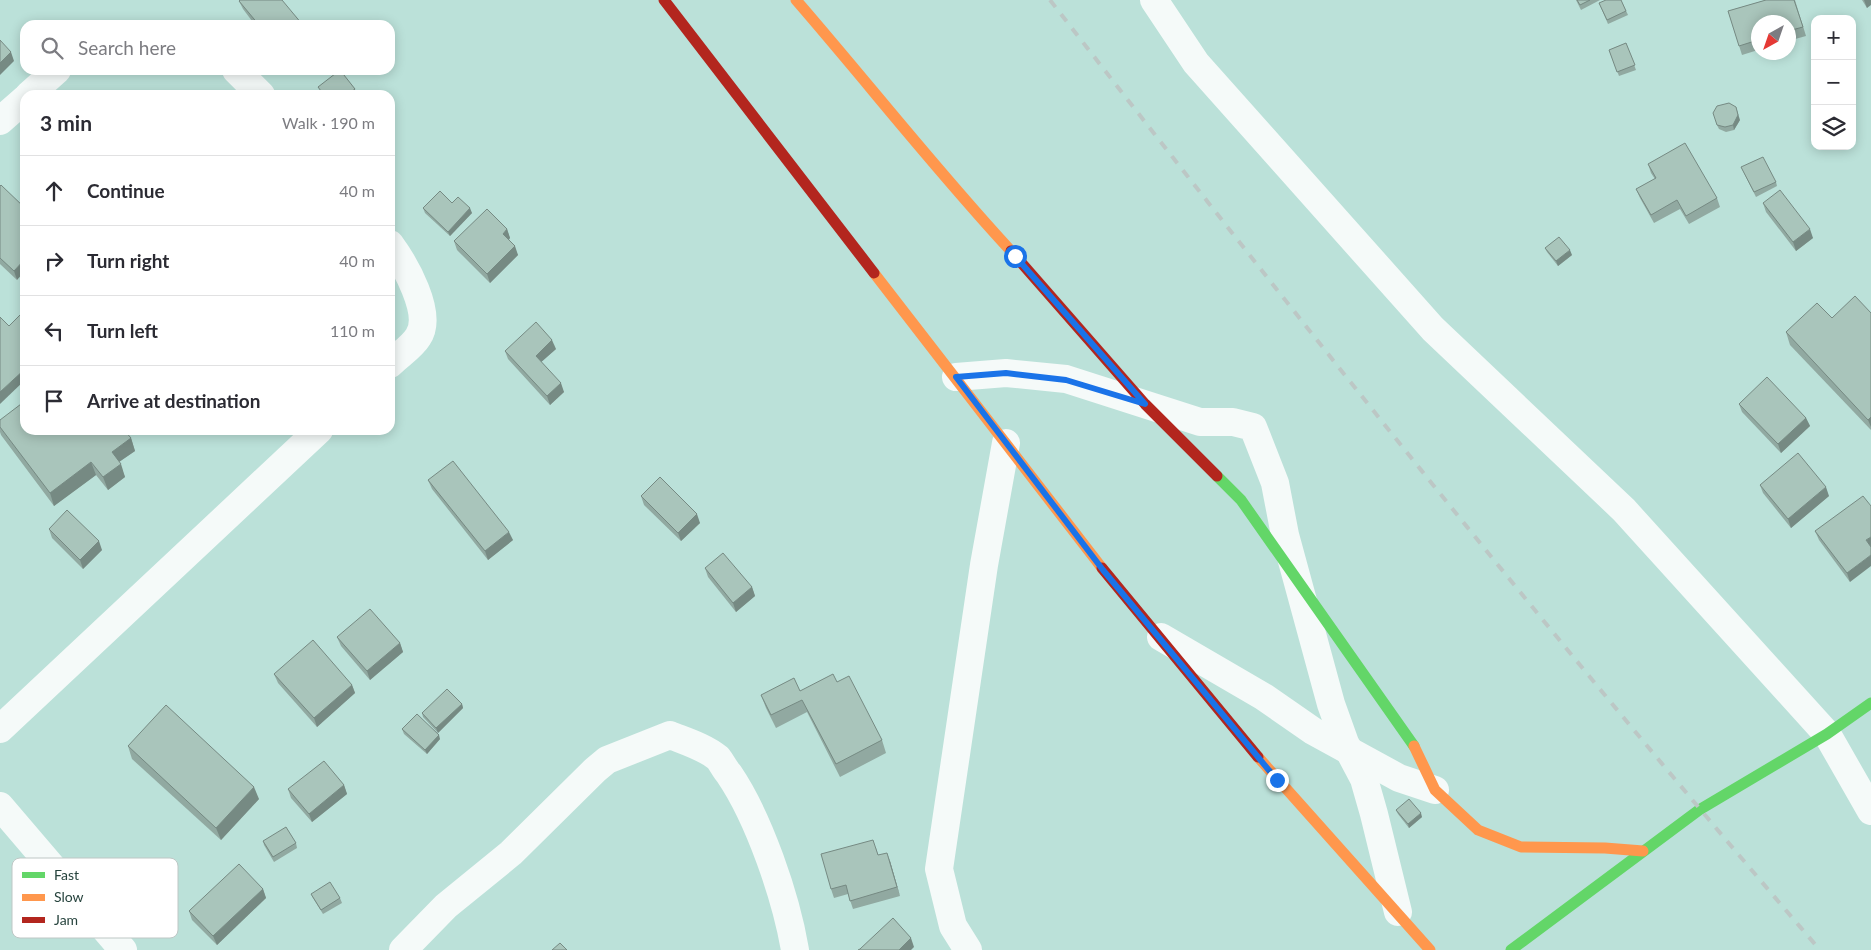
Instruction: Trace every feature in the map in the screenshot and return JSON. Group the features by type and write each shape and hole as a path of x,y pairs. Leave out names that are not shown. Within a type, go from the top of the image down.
{"street":[{"path":"664,0 722,78 956,377 1103,570 1277,780 1398,912 1430,950"},
{"path":"796,0 879,96 965,202 1145,404 1241,500 1299,581 1353,662 1414,745 1435,790 1478,830 1521,847 1605,848 1643,851"},
{"path":"1154,0 1196,63 1433,329 1624,510 1827,734 1871,811"},
{"path":"35,90 51,75"},
{"path":"241,75 256,90"},
{"path":"0,121 20,103"},
{"path":"395,253 418,296 423,325 418,337 395,359"},
{"path":"956,377 1006,373 1066,380 1200,422 1233,422 1252,428 1275,483 1285,536 1299,581 1314,646 1331,704 1348,749 1364,779 1398,912"},
{"path":"0,729 314,435"},
{"path":"968,950 953,926 939,869 981,584 1006,442"},
{"path":"1157,635 1264,697 1313,731 1399,778 1435,790"},
{"path":"1510,950 1699,810 1827,734 1871,703"},
{"path":"403,950 446,906 511,853 607,760 670,735 691,742 718,758 739,789 758,829 775,878 795,950"},
{"path":"0,806 44,858"},
{"path":"113,938 123,950"}],"building":[{"path":"282,0 299,20 255,20 239,1"},
{"path":"1577,0 1590,0 1580,5"},
{"path":"1606,0 1621,0 1626,11 1607,20 1599,3"},
{"path":"1766,0 1794,0 1803,27 1796,29 1796,15 1751,15 1751,42 1739,46 1728,11"},
{"path":"0,40 11,52 0,63"},
{"path":"1626,43 1635,65 1617,72 1609,50"},
{"path":"334,75 344,75 355,89 320,90 318,87"},
{"path":"1729,103 1736,107 1738,115 1733,125 1725,127 1717,125 1713,113 1717,106"},
{"path":"1685,143 1717,198 1686,216 1677,200 1651,215 1636,189 1656,178 1648,164"},
{"path":"1763,157 1776,182 1754,192 1741,167"},
{"path":"0,186 20,203 20,264 14,271 0,258"},
{"path":"1780,190 1810,229 1793,242 1763,203"},
{"path":"440,191 452,203 458,197 470,208 448,232 423,208"},
{"path":"487,209 507,229 503,234 515,246 487,274 454,241"},
{"path":"1559,237 1570,250 1556,261 1545,248"},
{"path":"1855,296 1871,313 1871,417 1868,420 1786,332 1817,303 1832,318"},
{"path":"20,315 20,374 0,392 0,317 9,326"},
{"path":"536,322 552,340 536,356 561,383 547,396 505,351"},
{"path":"1767,377 1806,418 1778,444 1739,404"},
{"path":"20,405 20,435 128,435 131,438 112,452 121,464 103,477 91,462 50,493 0,427 0,420"},
{"path":"1798,453 1826,487 1788,519 1760,485"},
{"path":"453,461 509,532 485,551 428,480"},
{"path":"660,477 697,514 678,533 641,496"},
{"path":"1863,496 1871,506 1871,537 1866,540 1871,547 1871,555 1847,573 1815,531"},
{"path":"67,510 99,541 80,560 49,529"},
{"path":"723,553 752,587 733,603 705,568"},
{"path":"370,609 400,643 367,671 337,637"},
{"path":"313,640 352,685 314,718 274,674"},
{"path":"833,674 837,682 849,676 882,740 836,764 802,700 771,715 761,695 794,678 800,691"},
{"path":"447,689 462,704 436,728 422,713"},
{"path":"166,705 254,787 216,828 128,746"},
{"path":"417,714 439,735 425,750 402,729"},
{"path":"324,761 344,785 309,814 288,789"},
{"path":"1409,799 1421,813 1408,824 1396,810"},
{"path":"286,827 296,843 273,857 263,841"},
{"path":"873,840 878,855 887,853 897,887 850,901 846,885 831,889 821,854"},
{"path":"239,864 263,889 213,936 189,911"},
{"path":"330,882 340,898 321,910 311,894"},
{"path":"893,918 911,938 899,950 858,950 860,949"},
{"path":"560,943 567,950 552,950"}],"railway":[{"path":"1050,0 1333,361 1525,599 1820,950"}],"traffic: fast":[{"path":"1217,476 1241,500 1414,746"},
{"path":"1511,950 1699,810 1827,734 1871,703"}],"traffic: slow":[{"path":"796,0 1011,251"},
{"path":"874,273 1102,568"},
{"path":"1414,746 1435,790 1478,830 1521,847 1605,848 1643,851"},
{"path":"1258,757 1430,950"}],"traffic: jam":[{"path":"664,0 874,273"},
{"path":"1011,251 1145,404 1217,476"},
{"path":"1102,568 1258,757"}],"route":[{"path":"1015,256 1145,404 1066,380 1006,373 956,377 1103,570 1277,780"}]}
